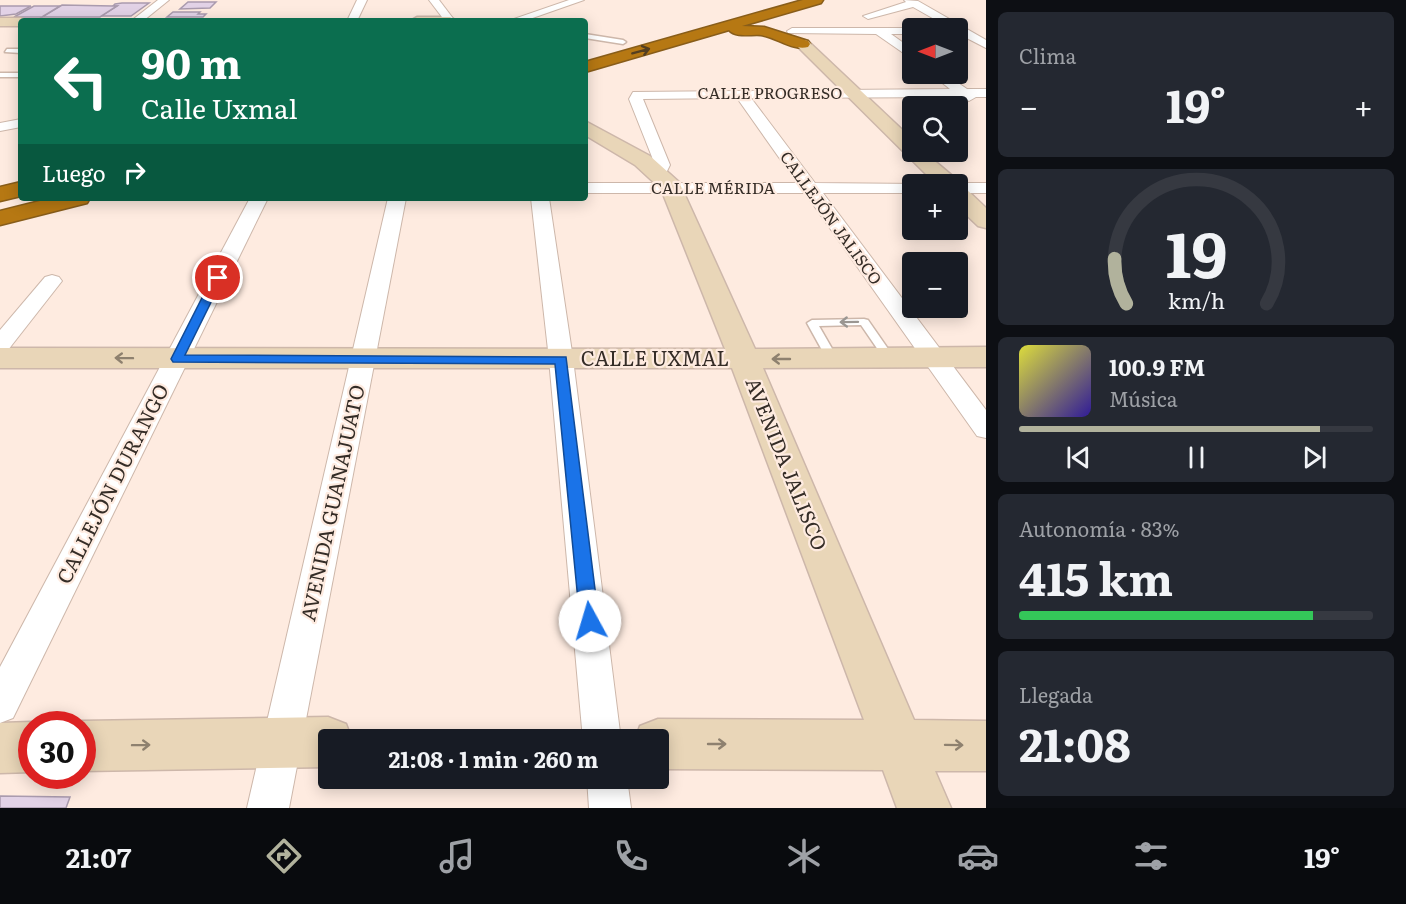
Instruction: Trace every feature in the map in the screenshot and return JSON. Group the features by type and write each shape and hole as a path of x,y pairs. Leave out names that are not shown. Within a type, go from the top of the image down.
{"highway":[{"path":"588,51 772,7 817,0"},
{"path":"588,66 713,31 772,7"},
{"path":"772,7 798,37"},
{"path":"713,31 764,31 798,37"},
{"path":"0,194 18,190"},
{"path":"0,218 67,201"}],"street":[{"path":"140,18 164,0"},
{"path":"353,18 362,0"},
{"path":"434,0 448,18"},
{"path":"522,18 579,0"},
{"path":"868,16 912,2 938,18"},
{"path":"0,22 18,22"},
{"path":"879,31 902,48"},
{"path":"798,37 902,31"},
{"path":"968,32 986,32"},
{"path":"968,36 986,45"},
{"path":"798,37 902,140"},
{"path":"950,84 986,110"},
{"name":"CALLE PROGRESO","path":"665,180 660,157 636,99 638,94 986,93"},
{"name":"CALLEJÓN JALISCO","path":"741,94 986,429"},
{"path":"0,127 18,124"},
{"path":"588,129 665,180"},
{"path":"925,162 937,174"},
{"name":"CALLE MÉRIDA","path":"588,188 665,180 808,188 902,188"},
{"name":"AVENIDA JALISCO","path":"665,180 744,359 924,808"},
{"path":"968,188 986,188"},
{"name":"CALLEJÓN DURANGO","path":"0,705 257,201"},
{"name":"AVENIDA GUANAJUATO","path":"268,808 305,742 364,358 396,201"},
{"path":"540,201 561,360 601,729"},
{"path":"968,204 986,221"},
{"path":"0,345 52,281"},
{"name":"CALLE UXMAL","path":"0,358 561,360 986,357"},
{"path":"96,746 305,742"},
{"path":"669,744 986,746"},
{"path":"0,748 18,747"},
{"path":"608,789 610,808"}],"lane":[{"path":"588,36 622,42"},
{"path":"588,43 605,39"},
{"path":"7,51 18,51"},
{"path":"0,75 18,75"},
{"path":"832,358 812,323 864,322 889,358"}],"building":[{"path":"188,2 216,2 210,8 180,9"},
{"path":"149,3 131,16 101,16 117,6 113,6 115,4"},
{"path":"62,5 117,6 100,17 42,17"},
{"path":"0,6 31,6 16,14 0,16"},
{"path":"34,6 60,6 42,17 14,17"},
{"path":"173,12 206,14 203,17 167,17"},
{"path":"0,796 70,797 66,808 0,808"}],"route":[{"path":"218,278 177,359 561,360 590,621"}]}
